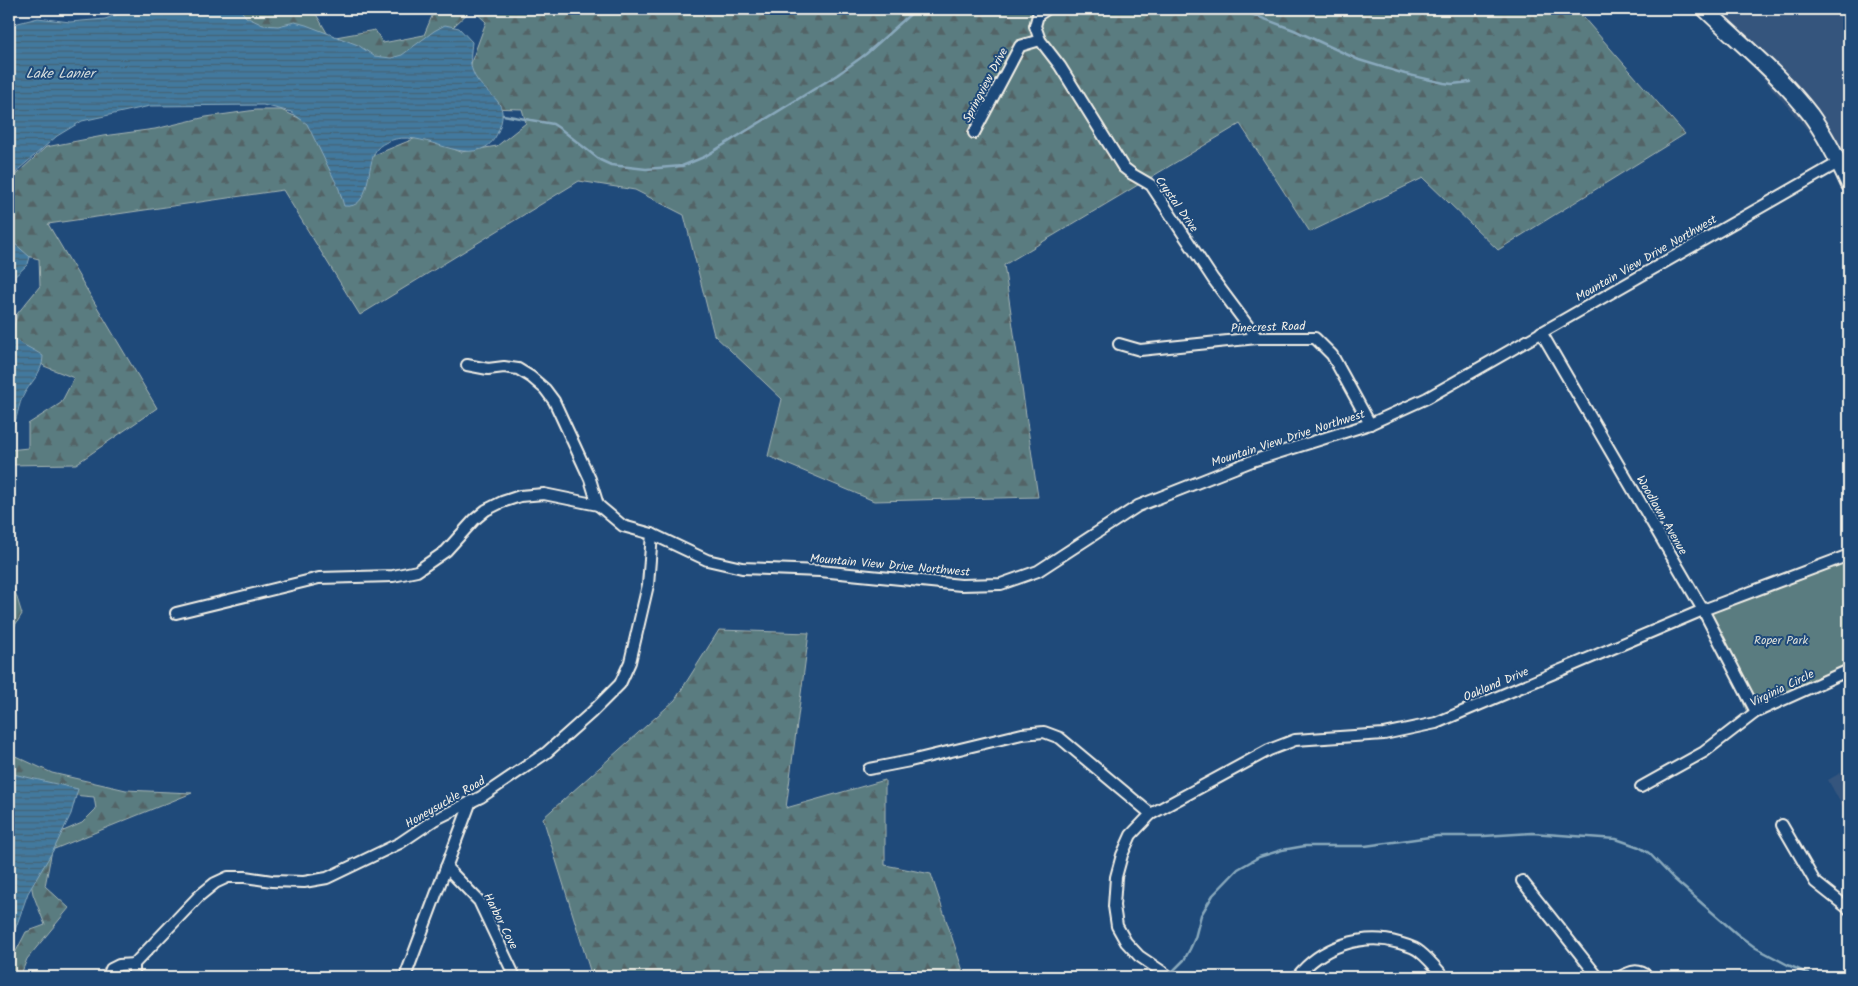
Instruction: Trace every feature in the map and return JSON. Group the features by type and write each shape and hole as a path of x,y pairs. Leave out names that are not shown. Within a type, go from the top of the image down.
{"highway":[{"path":"1704,9 1778,79 1810,115 1849,184"}],"street":[{"path":"1040,40 1034,26 1038,15 1047,9"},
{"name":"Springview Drive","path":"974,133 1020,46 1040,40"},
{"name":"Crystal Drive","path":"1040,40 1060,66 1123,167 1151,185 1213,280 1257,338"},
{"name":"Mountain View Drive Northwest","path":"598,505 623,526 652,534 707,560 742,568 820,571 961,585 1001,584 1038,572 1138,506 1252,461 1370,424 1427,398 1838,163"},
{"name":"Woodlawn Avenue","path":"1541,332 1703,610 1756,712"},
{"name":"Pinecrest Road","path":"1119,344 1140,350 1257,338 1315,338 1332,355 1370,424"},
{"path":"176,613 319,578 393,576 417,571 446,551 474,520 486,510 520,496 544,494 598,505 590,479 554,402 545,389 531,376 518,369 504,367 488,369 467,365"},
{"name":"Honeysuckle Road","path":"134,964 199,896 215,884 228,878 245,877 272,881 304,882 327,878 400,843 434,820 481,797 546,753 620,684 630,662 648,585 652,534"},
{"name":"Oakland Drive","path":"1170,977 1139,956 1126,942 1117,926 1114,906 1116,877 1122,855 1131,835 1151,814 1269,750 1295,740 1384,734 1426,726 1703,610 1849,555"},
{"name":"Virginia Circle","path":"1641,788 1704,752 1756,712 1849,670"},
{"path":"869,768 910,761 1022,734 1044,732 1060,738 1073,747 1151,814"},
{"path":"405,977 471,801"},
{"path":"1782,825 1815,882 1849,909"},
{"name":"Harbor Cove","path":"446,867 479,901 515,977"},
{"path":"1522,881 1598,977"},
{"path":"1297,977 1313,960 1336,946 1365,939 1386,939 1420,951 1444,977"},
{"path":"108,977 111,969 119,965 134,964 134,977"},
{"path":"1620,977 1633,970 1643,972 1648,977"}],"shaded area":[{"path":"1697,9 1840,9 1849,24 1849,157 1837,164 1730,40"},
{"path":"1849,768 1849,818 1828,780"}],"green space":[{"path":"226,9 313,9 330,38 375,30 383,43 424,35 435,9 472,9 453,27 440,50 417,65 276,40"},
{"path":"472,9 1576,9 1685,134 1498,250 1423,178 1310,232 1240,124 1004,265 1038,497 874,501 768,456 782,399 714,335 684,215 635,190 579,181 360,315 283,190 48,224 157,408 76,464 9,465 9,450 28,448 28,424 61,403 74,378 44,366 11,339 17,314 40,286 39,259 19,254 9,240 9,181 46,147 103,136 155,129 206,117 256,110 281,110 319,127 357,162 421,136 461,152 497,146 526,123 522,109 486,108 465,89 472,60 486,22"},
{"name":"Roper Park","path":"1849,555 1849,669 1748,715 1707,608"},
{"path":"9,572 22,614 9,635"},
{"path":"719,630 809,633 786,808 885,780 885,865 931,874 965,977 592,977 543,818 675,700"},
{"path":"9,753 52,773 126,790 192,793 52,850 45,886 69,908 27,959 20,977 9,977 9,965 26,932 45,925 33,894 28,868 47,838 82,823 96,809 94,797 72,795 9,775"}],"water":[{"name":"Lake Lanier","path":"133,9 240,9 246,17 263,25 278,26 295,22 358,45 374,56 391,58 402,55 445,25 459,28 472,42 472,69 477,80 499,103 502,110 499,129 494,139 486,147 475,151 451,149 414,139 401,138 389,141 381,145 373,156 367,185 360,201 353,205 344,206 339,189 307,124 291,112 263,105 150,106 82,121 57,136 19,169 9,183 9,28 14,24 38,18 70,22 105,19"},
{"path":"9,234 13,242 30,257 28,264 9,282"},
{"path":"9,335 43,356 41,368 22,398 9,436"},
{"path":"9,773 78,789 71,814 54,849 28,893 9,947"}],"waterway":[{"path":"503,115 553,124 600,160 611,165 646,169 682,166 704,157 837,75 866,54 916,9"},
{"path":"1238,9 1294,30 1359,60 1444,83 1471,82"},
{"path":"1171,973 1184,960 1190,949 1201,915 1213,895 1238,869 1259,857 1305,846 1365,846 1437,836 1532,833 1616,839 1639,847 1649,853 1674,879 1737,934 1756,948 1816,977"}]}
